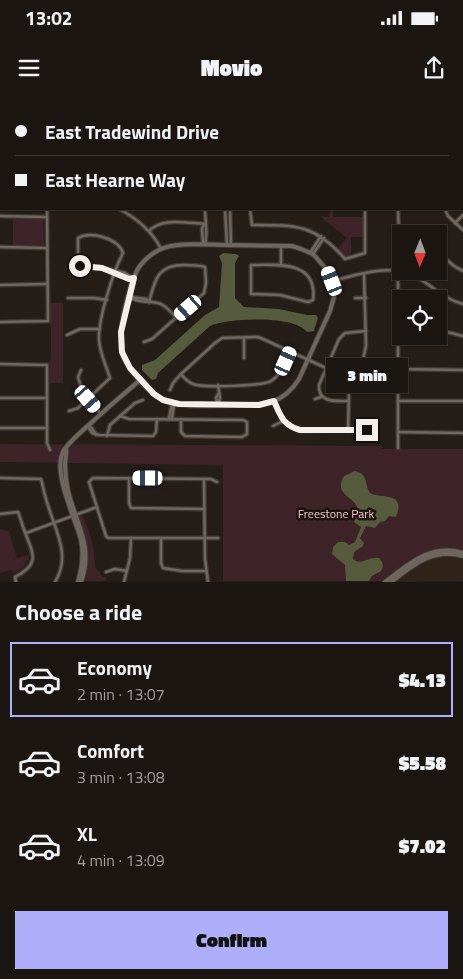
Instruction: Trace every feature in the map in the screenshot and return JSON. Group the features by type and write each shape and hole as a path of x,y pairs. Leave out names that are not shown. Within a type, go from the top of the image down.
{"street":[{"path":"0,322 48,322 46,210"},
{"path":"124,210 156,239 161,248"},
{"path":"204,245 206,242 205,210"},
{"path":"225,210 229,245"},
{"path":"229,245 230,210"},
{"path":"250,210 252,225 297,226 323,237 345,259 365,253 365,210"},
{"path":"398,210 399,225"},
{"path":"445,210 448,216 463,230"},
{"path":"455,223 463,215"},
{"path":"0,216 47,217"},
{"path":"148,231 159,224 172,222 205,224"},
{"path":"69,411 78,408 110,378 102,356 99,338 106,300 114,272 123,252 121,248 106,238 96,236 79,237 79,265 98,267 114,272 125,273 134,278"},
{"path":"312,254 323,237"},
{"path":"229,245 292,246 312,254 328,271 332,281 334,297 330,312 294,388 287,394 274,401 259,405 173,403 154,394 140,380 130,368 122,352 121,332 134,278 143,262 161,248 229,245"},
{"path":"281,246 281,265"},
{"path":"0,247 47,248"},
{"path":"448,261 463,271"},
{"path":"251,265 281,265 292,266 304,271 314,292 314,299 312,301 280,295 251,294 251,265"},
{"path":"144,342 152,339 204,292 206,283 205,267 170,266 155,280 149,302"},
{"path":"332,281 373,271 392,271"},
{"path":"348,431 348,401 352,383 364,358 366,298 364,274"},
{"path":"420,280 442,296 463,304"},
{"path":"0,285 47,284"},
{"path":"129,297 160,304 170,310 176,318"},
{"path":"68,298 106,300"},
{"path":"355,298 366,298"},
{"path":"67,335 80,329 100,329"},
{"path":"348,401 327,400 321,397 318,392 319,385 340,339 345,333 366,331"},
{"path":"447,332 463,336"},
{"path":"170,390 180,374 222,338 264,339 326,368"},
{"path":"244,338 244,358"},
{"path":"398,448 399,345"},
{"path":"180,374 193,384 258,385 270,382 282,371 290,351"},
{"path":"0,364 47,365 47,428 50,450"},
{"path":"81,370 78,382 83,393 101,414"},
{"path":"398,370 463,370"},
{"path":"78,582 82,564 82,548 63,462 66,448 72,440 140,380"},
{"path":"352,383 364,388"},
{"path":"218,385 216,398 218,405"},
{"path":"315,399 321,397"},
{"path":"0,398 47,398"},
{"path":"106,436 109,426 135,403 143,400"},
{"path":"274,401 284,421 291,428 300,430 348,431 376,428"},
{"path":"398,401 463,401"},
{"path":"170,419 173,403"},
{"path":"120,416 157,419 181,419 245,420 247,423 245,436 185,436 181,432 181,419"},
{"path":"88,426 92,433 96,435 154,436 157,431 157,419"},
{"path":"273,426 284,421"},
{"path":"0,428 47,428"},
{"path":"398,432 463,432"},
{"path":"0,478 41,479 62,549 61,569 55,582"},
{"path":"217,482 213,479 93,478 90,480 91,489 108,537 161,539 218,538"},
{"path":"129,478 130,507 204,509"},
{"path":"204,479 204,539 208,582"},
{"path":"26,533 97,507"},
{"path":"0,514 18,512 33,552 33,560 27,570 15,577 16,582"},
{"path":"74,516 84,537 86,552 82,582"},
{"path":"124,582 131,538"},
{"path":"161,539 162,567 206,571"},
{"path":"385,582 416,559 426,554 443,550 463,552"},
{"path":"392,582 427,558 446,553 463,556"},
{"path":"106,572 115,569 127,571"}],"shaded area":[{"path":"223,253 239,256 235,263 235,298 244,307 279,309 316,315 318,318 315,331 307,332 289,323 276,321 246,320 219,323 210,326 158,373 156,379 152,380 142,370 142,365 155,360 205,315 219,307 222,263 219,256"},
{"path":"355,471 362,474 370,493 391,498 398,503 396,517 389,516 375,528 366,526 360,538 364,543 363,546 354,552 353,559 359,562 375,558 379,558 381,561 383,566 381,571 372,576 369,581 346,581 345,565 332,554 333,547 338,542 345,542 349,545 355,542 361,527 354,522 358,512 357,506 341,488 344,476"},
{"path":"454,555 463,558 463,581 394,582 419,563 438,556"}],"green space":[{"path":"330,210 333,210 333,217 365,217 365,237 351,237 351,257 345,259 337,249 347,238 323,219 322,216 329,217"},
{"path":"13,219 43,219 44,245 13,245"},
{"path":"49,303 63,303 63,383 49,383 50,366 48,363 51,359 51,326 48,323 50,320"},
{"name":"Freestone Park","path":"0,444 382,446 382,449 463,449 463,551 445,549 424,553 383,581 223,581 223,465 0,462"},
{"path":"82,513 91,537 95,567 103,577 107,577 106,581 80,581 85,559 74,516"},
{"path":"0,529 9,531 17,558 28,555 29,558 23,568 13,573 11,570 0,573"}],"route":[{"path":"80,266 100,267 129,279 134,278 121,332 122,352 130,368 140,380 163,400 179,404 259,405 274,401 284,421 291,428 300,430 367,430"}]}
